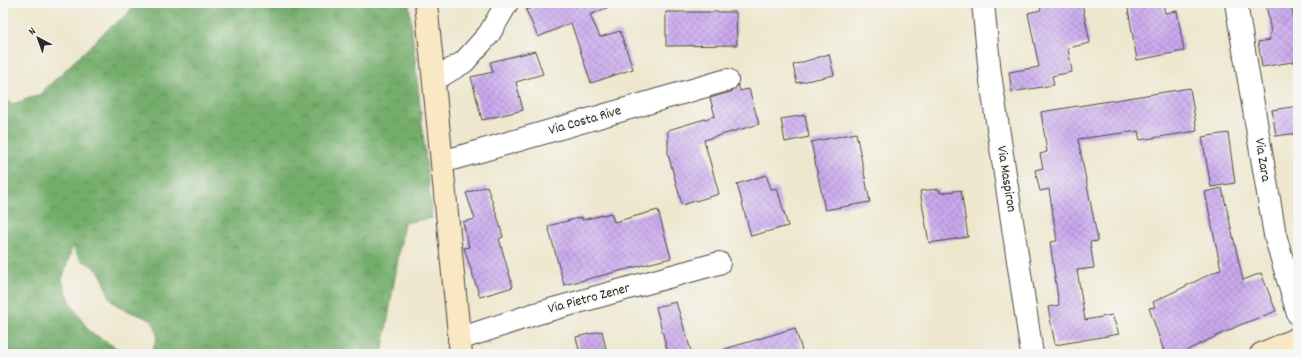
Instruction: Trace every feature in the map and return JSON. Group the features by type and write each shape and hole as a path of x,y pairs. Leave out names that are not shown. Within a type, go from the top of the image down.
{"street":[{"path":"426,3 460,346"},
{"path":"434,80 464,62 489,34 507,3"},
{"name":"Via Maspiron","path":"983,3 990,74 1032,354"},
{"name":"Via Zara","path":"1236,3 1275,235 1298,314"},
{"name":"Via Costa Rive","path":"442,162 727,80"},
{"name":"Via Pietro Zener","path":"460,346 535,314 719,263"},
{"path":"1262,354 1298,338"}],"green space":[{"path":"134,3 409,3 432,218 404,223 382,354 148,354 154,346 157,338 155,326 152,321 143,316 127,311 113,302 101,274 77,255 73,245 62,280 72,306 89,331 126,354 3,354 3,89 5,99 12,104 39,95 108,29 127,15"}],"building":[{"path":"543,3 618,3 590,15 600,37 620,31 633,69 591,83 571,23 538,37 526,10"},
{"path":"1039,3 1082,3 1090,43 1068,48 1072,72 1052,76 1054,85 1012,92 1009,72 1039,67 1028,13 1041,10"},
{"path":"1127,3 1163,3 1165,13 1177,11 1184,51 1137,60"},
{"path":"1266,3 1291,3 1298,43 1298,61 1262,67 1258,42 1270,40 1269,34 1271,33"},
{"path":"666,12 736,12 737,45 666,46"},
{"path":"535,51 543,74 516,82 523,110 482,120 471,77 493,72 490,62"},
{"path":"829,54 834,75 797,83 793,65"},
{"path":"738,85 740,91 749,89 759,124 704,140 719,194 682,205 668,154 668,130 715,116 710,98 731,92"},
{"path":"1190,88 1197,131 1140,140 1138,131 1078,139 1098,241 1090,242 1094,268 1077,270 1085,320 1112,315 1119,334 1055,345 1048,307 1059,305 1050,242 1057,241 1049,189 1040,191 1035,170 1043,168 1040,154 1047,152 1041,112"},
{"path":"1298,106 1298,133 1276,136 1272,110"},
{"path":"805,115 809,137 785,142 781,119"},
{"path":"856,133 870,202 825,210 811,142"},
{"path":"1228,133 1235,183 1211,187 1202,137"},
{"path":"766,175 771,189 777,188 788,226 751,236 737,184"},
{"path":"487,186 503,237 499,239 513,287 480,297 464,248 469,247 463,222 475,219 466,193"},
{"path":"1222,188 1243,280 1261,273 1276,311 1240,325 1179,354 1165,354 1149,308 1155,307 1153,302 1221,269 1205,192"},
{"path":"939,189 940,193 961,190 968,237 929,243 920,191"},
{"path":"658,210 671,258 564,285 548,226 582,217 582,220 611,213 614,222"},
{"path":"676,302 692,354 668,354 656,307"},
{"path":"795,328 803,354 726,354 725,349"},
{"path":"602,331 607,354 580,354 576,337"}]}
